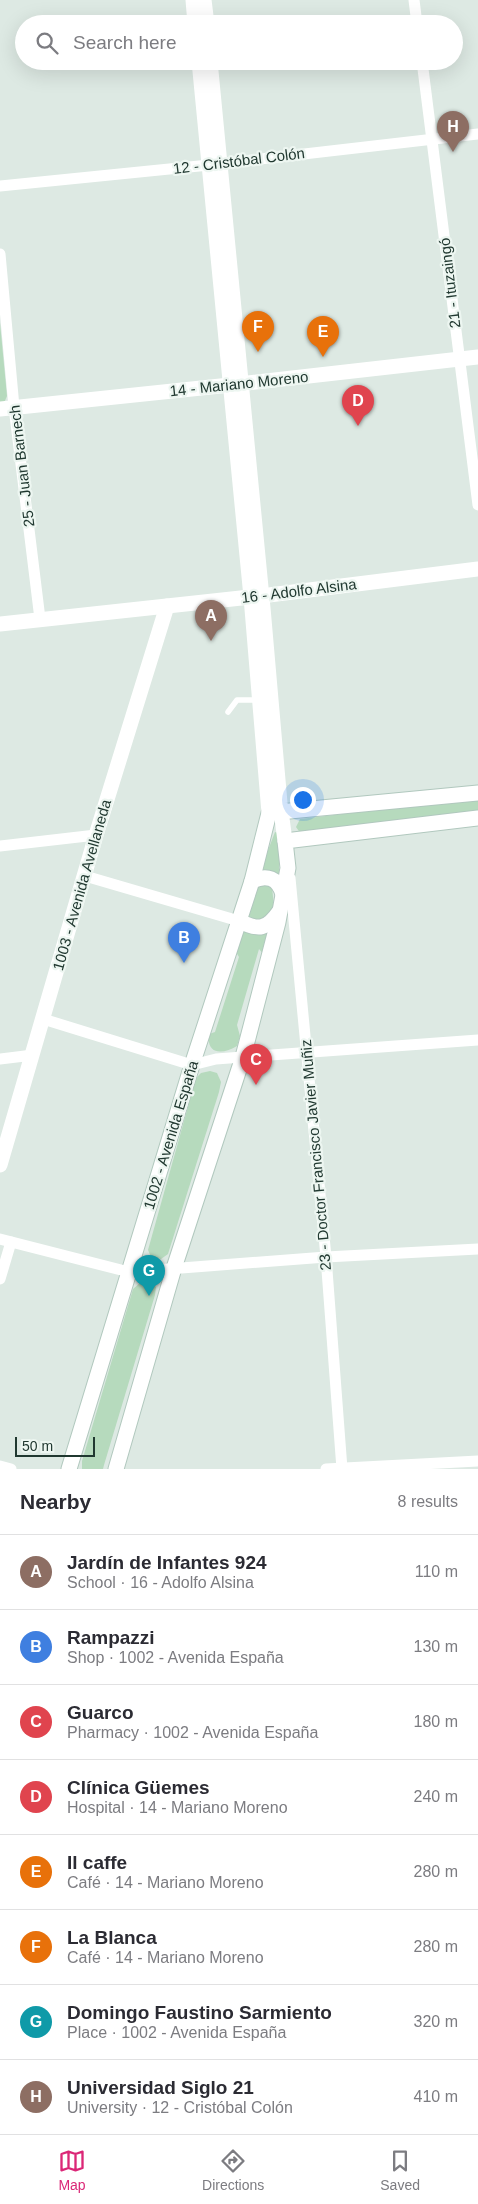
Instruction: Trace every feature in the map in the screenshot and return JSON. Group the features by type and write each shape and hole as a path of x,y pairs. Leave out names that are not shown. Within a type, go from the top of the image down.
{"street":[{"path":"193,0 194,15"},
{"path":"204,0 206,15"},
{"path":"414,0 416,15"},
{"path":"200,70 215,164"},
{"path":"210,70 215,164 275,812"},
{"name":"21 - Ituzaingó","path":"423,70 478,505"},
{"name":"12 - Cristóbal Colón","path":"0,186 478,134"},
{"name":"25 - Juan Barnech","path":"0,254 7,408 40,619"},
{"name":"14 - Mariano Moreno","path":"7,408 478,357"},
{"name":"16 - Adolfo Alsina","path":"0,624 256,597 478,569"},
{"path":"256,597 260,700 275,812"},
{"name":"1003 - Avenida Avellaneda","path":"0,1165 96,835 167,606"},
{"path":"275,812 478,793"},
{"name":"23 - Doctor Francisco Javier Muñiz","path":"275,812 285,841 307,1054 326,1257 342,1469"},
{"name":"1002 - Avenida España","path":"68,1469 192,1065 275,812"},
{"path":"285,841 478,818"},
{"path":"0,846 96,835"},
{"path":"116,1469 174,1268 243,1057 280,911 288,868"},
{"path":"85,876 254,927 265,927 272,922 280,911"},
{"path":"252,881 262,877 272,878 280,884 283,894"},
{"path":"43,1019 192,1065 216,1059 307,1054 478,1040"},
{"path":"0,1060 32,1055"},
{"path":"0,1279 6,1240 129,1272 326,1257 478,1250"},
{"path":"326,1469 478,1461"},
{"path":"0,1466 12,1469"}],"lane":[{"path":"228,712 237,700 260,700"}],"green space":[{"path":"0,323 7,396 4,403 0,403"},
{"path":"478,798 478,815 301,834 296,827 300,819"},
{"path":"275,832 279,836 279,878 260,871"},
{"path":"256,883 267,884 272,887 274,906 269,917 252,922 246,915"},
{"path":"272,929 264,955 259,949 237,1025 240,1036 237,1046 222,1052 213,1050 210,1046 209,1034 215,1032 239,957 233,947 239,931 261,934"},
{"path":"210,1071 217,1073 221,1082 219,1092 168,1254 161,1259 151,1257 148,1250 196,1078 201,1073"},
{"path":"147,1281 156,1287 155,1295 103,1469 82,1469 82,1461 133,1289 140,1283"}],"place":[{"name":"Universidad Siglo 21","path":"453,152"},
{"name":"La Blanca","path":"258,352"},
{"name":"Il caffe","path":"323,357"},
{"name":"Clínica Güemes","path":"358,426"},
{"name":"Jardín de Infantes 924","path":"211,641"},
{"name":"Rampazzi","path":"184,963"},
{"name":"Guarco","path":"256,1085"},
{"name":"Domingo Faustino Sarmiento","path":"149,1296"}]}
